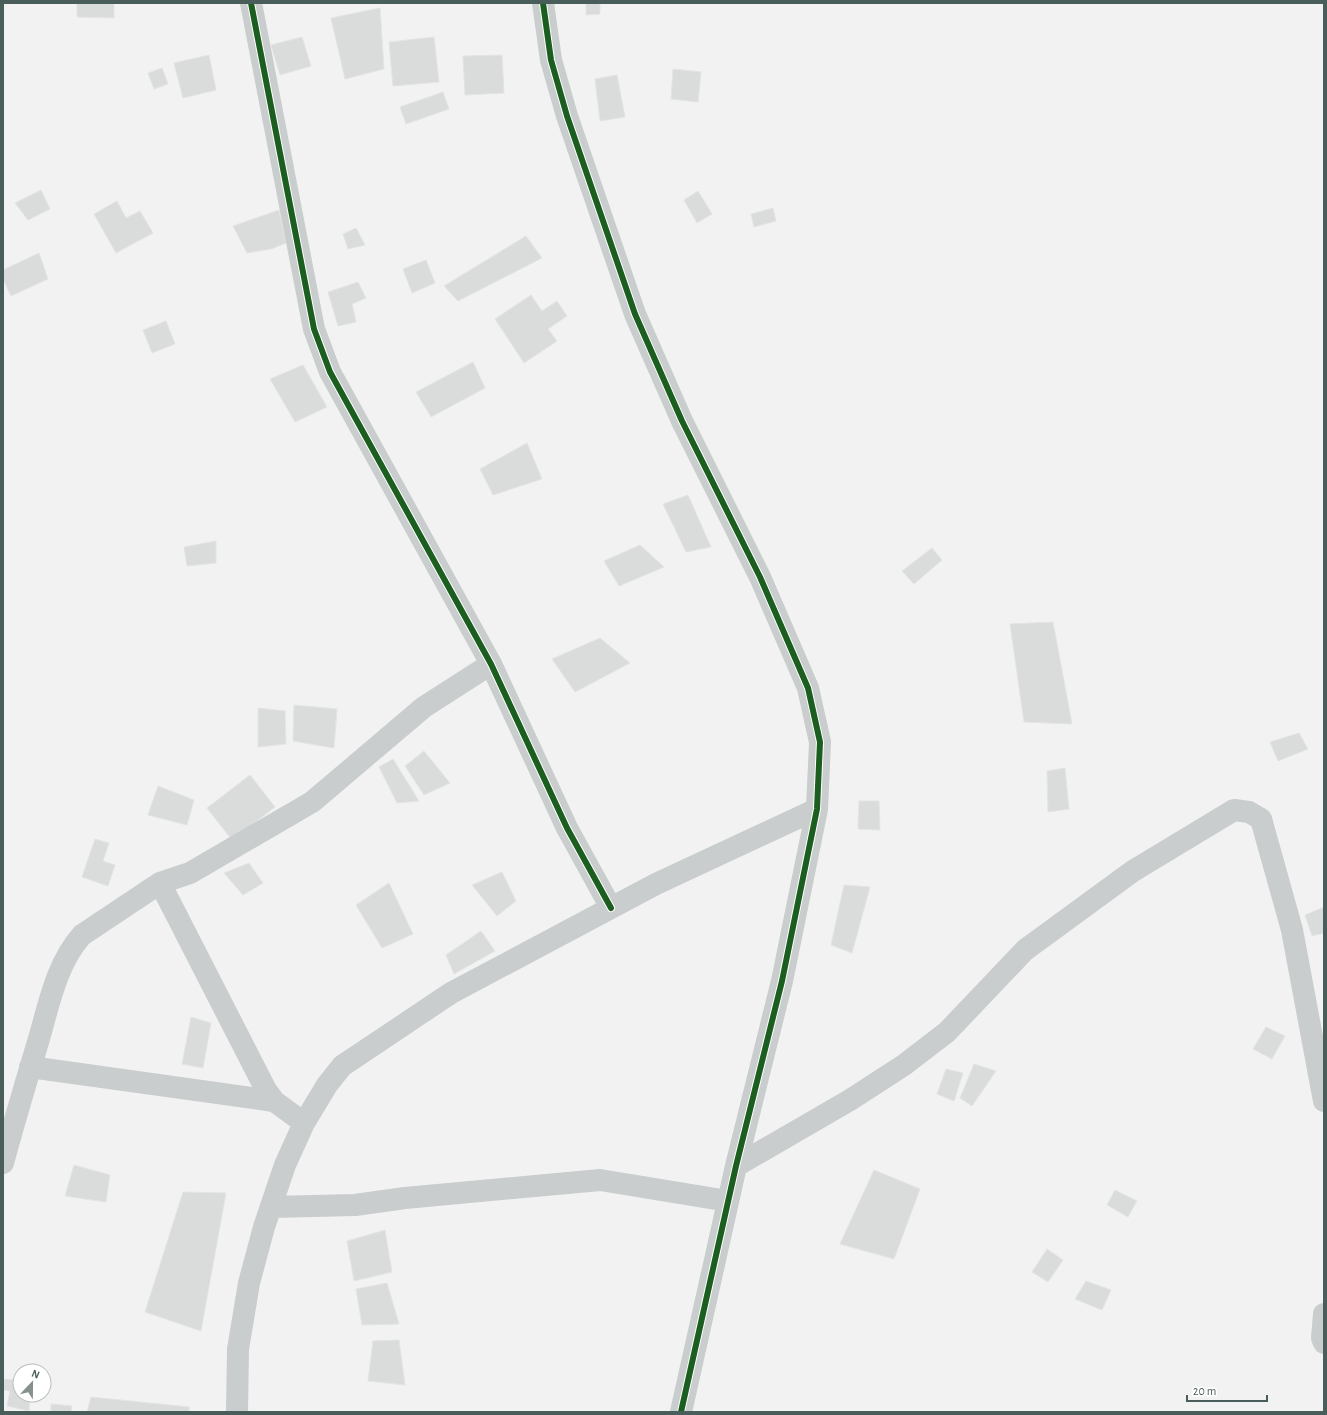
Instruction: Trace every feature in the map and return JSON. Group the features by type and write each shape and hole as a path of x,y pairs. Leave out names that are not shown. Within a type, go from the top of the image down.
{"street":[{"path":"251,3 314,329 330,372 491,664 567,828 611,908"},
{"path":"543,3 551,60 567,116 635,314 682,421 760,577 808,688 820,742 817,809 782,981 736,1166 682,1412"},
{"path":"3,1163 30,1067 56,983 63,963 72,946 82,935 160,883 190,873 312,802 424,706 491,664"},
{"path":"237,1412 238,1348 249,1283 271,1207 285,1165 304,1123 327,1085 342,1066 451,993 656,884 817,809"},
{"path":"736,1166 850,1100 904,1065 947,1032 1025,950 1133,871 1234,810 1249,812 1261,819 1292,930 1324,1101"},
{"path":"160,883 266,1090 274,1101 304,1123"},
{"path":"30,1067 274,1101"},
{"path":"271,1207 356,1205 405,1198 600,1180 728,1201"},
{"path":"1324,1314 1322,1338 1324,1343"}],"building":[{"path":"77,3 114,3 114,18 77,17"},
{"path":"586,3 600,3 600,14 586,15"},
{"path":"380,8 384,69 345,79 331,18"},
{"path":"302,37 311,66 280,75 271,45"},
{"path":"434,37 439,82 393,86 389,42"},
{"path":"209,55 216,90 183,98 174,63"},
{"path":"502,55 504,93 465,95 463,56"},
{"path":"162,68 168,84 154,89 148,73"},
{"path":"673,69 701,72 698,102 671,99"},
{"path":"617,75 625,117 600,121 595,79"},
{"path":"443,92 449,109 406,124 400,107"},
{"path":"41,190 50,209 28,220 15,203"},
{"path":"698,191 712,214 697,223 684,200"},
{"path":"117,201 126,218 140,211 153,233 116,253 94,214"},
{"path":"773,208 776,221 754,227 751,214"},
{"path":"279,210 286,243 271,249 247,253 233,226"},
{"path":"356,228 365,245 348,249 343,234"},
{"path":"526,236 542,258 458,301 444,286"},
{"path":"39,253 48,279 11,296 3,279 3,270"},
{"path":"426,260 435,283 412,293 403,269"},
{"path":"358,282 366,298 352,304 356,322 338,326 328,292"},
{"path":"531,295 542,311 557,301 567,316 548,329 557,341 524,363 495,319"},
{"path":"166,321 175,344 152,353 143,330"},
{"path":"473,362 485,388 431,417 416,392"},
{"path":"303,365 327,407 295,422 270,379"},
{"path":"527,443 542,479 493,495 480,469"},
{"path":"688,495 711,547 686,552 663,504"},
{"path":"216,541 216,563 187,566 184,547"},
{"path":"640,545 664,567 619,586 604,561"},
{"path":"932,548 942,560 914,584 902,571"},
{"path":"1053,622 1072,724 1024,722 1010,624"},
{"path":"600,638 630,663 575,692 552,659"},
{"path":"294,705 337,709 334,748 293,741"},
{"path":"258,708 285,711 286,744 258,747"},
{"path":"1299,733 1308,749 1278,761 1270,742"},
{"path":"424,751 450,783 424,795 405,766"},
{"path":"393,759 419,801 397,803 379,767"},
{"path":"1065,768 1069,809 1048,812 1047,771"},
{"path":"250,775 275,807 232,840 207,808"},
{"path":"158,786 194,800 187,825 148,815"},
{"path":"859,801 879,801 880,830 858,829"},
{"path":"95,839 109,843 103,861 115,865 108,886 82,877"},
{"path":"249,863 263,883 243,895 224,873"},
{"path":"502,872 516,901 497,916 472,885"},
{"path":"389,883 413,934 382,948 356,905"},
{"path":"844,885 870,887 852,953 831,945"},
{"path":"1324,907 1324,933 1312,936 1305,915"},
{"path":"481,931 495,951 454,974 446,955"},
{"path":"191,1017 211,1023 203,1068 182,1064"},
{"path":"1266,1027 1285,1036 1272,1059 1253,1049"},
{"path":"974,1064 996,1071 972,1106 960,1098"},
{"path":"946,1069 963,1073 954,1101 937,1094"},
{"path":"74,1165 110,1175 106,1202 65,1196"},
{"path":"874,1170 920,1189 894,1259 840,1244"},
{"path":"1115,1190 1137,1201 1128,1217 1107,1205"},
{"path":"183,1192 226,1193 201,1331 145,1312"},
{"path":"385,1230 392,1272 354,1281 347,1241"},
{"path":"1047,1249 1063,1260 1048,1282 1032,1272"},
{"path":"1086,1281 1111,1290 1102,1310 1075,1299"},
{"path":"387,1283 399,1324 362,1325 356,1289"},
{"path":"399,1340 405,1385 368,1381 373,1341"},
{"path":"3,1379 12,1380 12,1403 30,1403 29,1411 7,1406 10,1391 3,1390"},
{"path":"91,1397 189,1407 189,1412 87,1412"},
{"path":"51,1404 72,1406 71,1412 51,1412"}],"cycle path":[{"path":"251,3 314,329 330,372 491,664 567,828 611,908"},
{"path":"543,3 551,60 567,116 635,314 682,421 760,577 808,688 820,742 817,809 782,981 736,1166 681,1412"}]}
